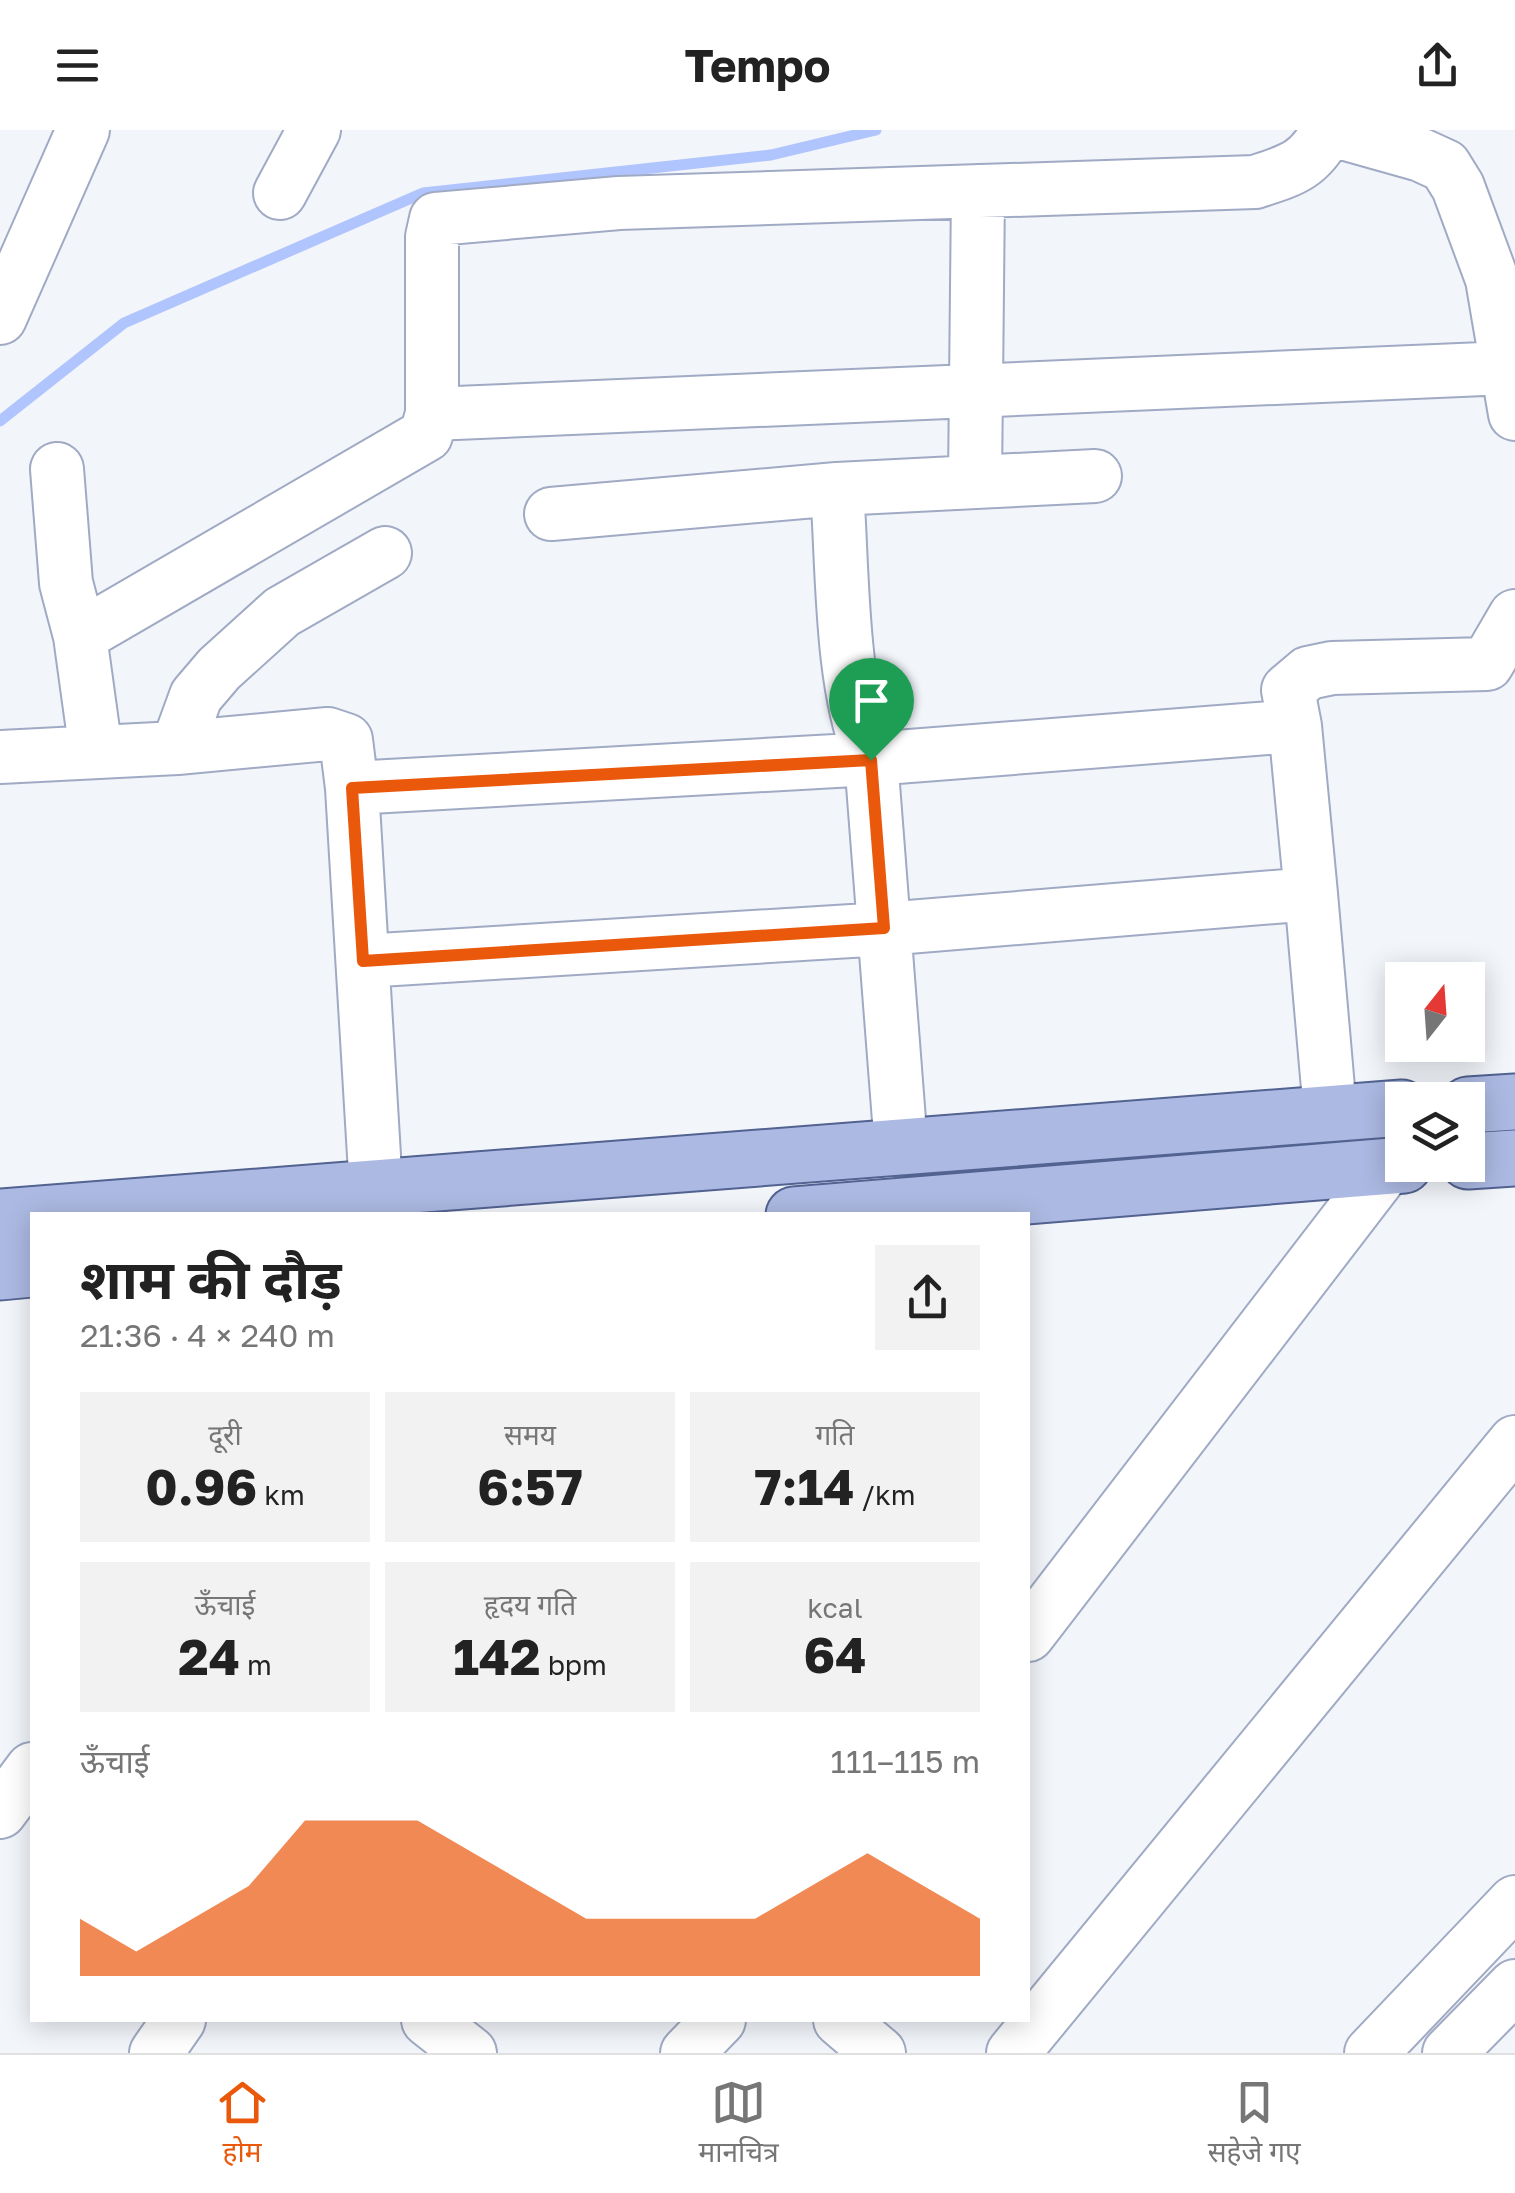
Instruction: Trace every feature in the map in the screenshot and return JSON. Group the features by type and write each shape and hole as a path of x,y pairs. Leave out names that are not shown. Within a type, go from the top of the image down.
{"main road":[{"path":"1485,1104 1515,1102"},
{"path":"67,1212 1385,1109"},
{"path":"1485,1160 1515,1158"},
{"path":"864,1212 958,1208 1385,1167"},
{"path":"0,1217 30,1215"},
{"path":"0,1272 30,1270"}],"street":[{"path":"1,314 83,130"},
{"path":"280,192 314,130"},
{"path":"80,636 426,435 432,414 432,237 436,220 619,203 1255,182 1290,170 1316,153 1330,130 1421,155 1445,166 1458,187 1492,279 1509,354 976,392 432,414"},
{"path":"975,482 978,191"},
{"path":"57,470 66,583 80,636 96,752"},
{"path":"550,514 838,489 1095,476"},
{"path":"838,489 846,623 858,726 871,760 901,1146"},
{"path":"178,748 196,696 219,669 282,612 386,553"},
{"path":"1330,1111 1312,894 1288,690 1308,673 1332,668 1487,664 1515,616"},
{"path":"352,788 871,760 1295,726"},
{"path":"0,757 178,748 328,734 346,740 376,1189"},
{"path":"363,961 884,928 1312,894"},
{"path":"1030,1632 1385,1180"},
{"path":"1013,2053 1515,1442"},
{"path":"0,1812 30,1772"},
{"path":"1371,2053 1515,1902"},
{"path":"1449,2053 1515,1986"},
{"path":"156,2053 179,2022"},
{"path":"687,2053 717,2022"},
{"path":"842,2022 878,2053"}],"waterway":[{"path":"0,421 124,323 423,193 771,155 876,130"}],"route":[{"path":"871,760 884,928 363,961 352,788 871,760"}]}
